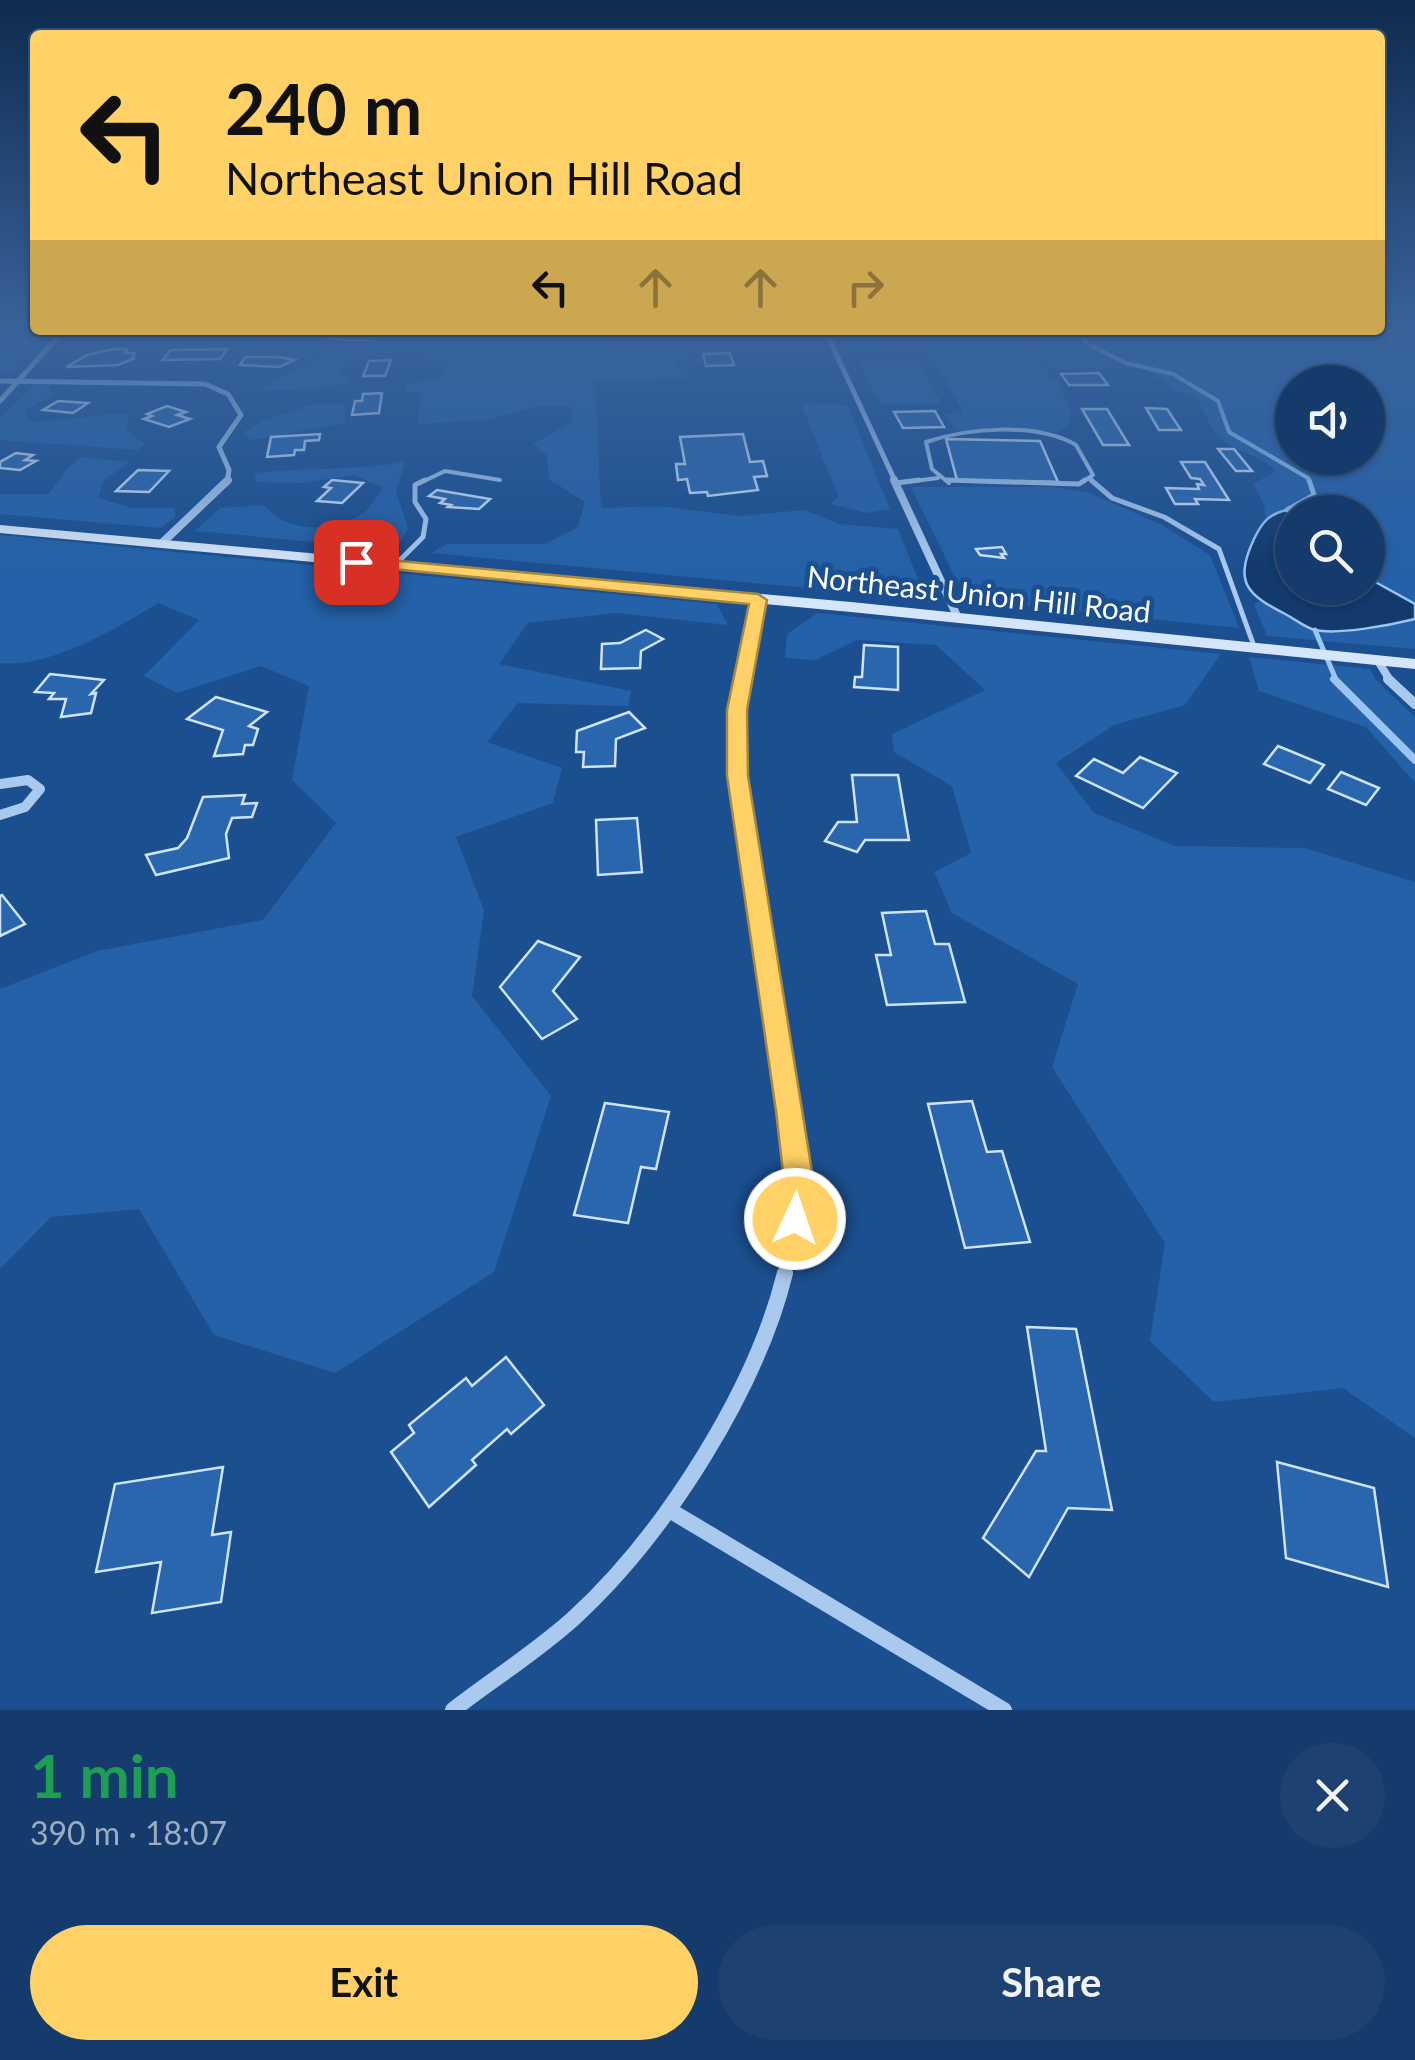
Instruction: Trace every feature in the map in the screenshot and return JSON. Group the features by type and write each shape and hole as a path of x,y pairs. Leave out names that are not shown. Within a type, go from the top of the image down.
{"street":[{"path":"162,544 230,478 219,447 241,415 237,408"},
{"path":"861,408 958,618"},
{"name":"Northeast Union Hill Road","path":"0,529 1415,664"},
{"path":"452,1710 575,1616 671,1511 762,1347 784,1277 800,1190 738,776 737,710 758,600"},
{"path":"1378,661 1387,678 1415,704"},
{"path":"0,784 32,780 40,789 25,807 0,814"},
{"path":"671,1511 1004,1710"}],"lane":[{"path":"938,478 926,442 971,433 1026,434 1070,441 1083,451 1094,476 1091,480"},
{"path":"396,566 422,537 426,519 415,502 415,485 446,471 500,480"},
{"path":"896,483 938,478 949,482 1059,484 1091,480 1112,498 1164,517 1219,549 1256,649"}],"shaded area":[{"path":"11,408 29,408 25,410 28,421 128,413 127,430 145,445 138,450 0,440 0,419"},
{"path":"302,408 344,408 345,423 252,440 243,433"},
{"path":"419,408 532,408 487,420 417,424"},
{"path":"573,408 596,408 601,508 659,506 739,516 804,510 839,524 898,529 926,599 431,553 447,544 545,544 578,527 585,502 549,479 547,456 533,444 572,422"},
{"path":"803,408 848,408 890,509 867,513 831,504 838,496"},
{"path":"961,408 1069,408 1070,416 1063,428 1055,432 955,430 945,414 963,412"},
{"path":"1201,408 1275,408 1275,470 1265,462 1220,437"},
{"path":"1385,408 1415,408 1415,604 1385,587 1385,495 1275,495 1275,515 1266,519 1253,484 1275,472 1275,475 1385,475"},
{"path":"81,457 130,462 104,480 98,498 132,508 175,508 175,517 161,528 0,514 0,494 49,494"},
{"path":"405,462 396,491 408,529 401,541 380,548 195,531 220,508 264,505 284,521 297,525 337,525 365,512 383,488 354,475 302,483 256,482 255,473"},
{"path":"911,487 1051,487 1087,492 1162,525 1210,555 1239,628 974,601 962,592"},
{"path":"1275,514 1275,605 1385,605 1385,587 1415,604 1415,619 1351,630 1315,630 1262,601 1248,586 1245,567 1254,539"},
{"path":"0,535 717,604 728,625 616,613 528,623 499,664 631,691 628,706 518,703 487,742 562,768 553,803 456,837 484,910 472,996 551,1096 494,1272 335,1373 214,1335 139,1209 51,1217 0,1269 0,989 97,951 263,920 336,823 292,780 309,686 261,666 177,693 144,676 199,620 158,603 103,635 61,653 39,660 0,663"},
{"path":"1259,601 1315,630 1390,625 1415,619 1415,649 1267,636 1254,604"},
{"path":"817,613 1221,654 1185,705 1114,725 1056,763 1094,813 1175,846 1305,848 1415,882 1415,1438 1343,1388 1214,1402 1150,1341 1165,1243 1052,1067 1078,984 952,913 934,872 971,853 952,786 894,752 892,734 985,690 936,645 857,640 815,660 785,658 787,634"},
{"path":"1249,657 1370,669 1376,680 1415,717 1415,783 1366,727 1259,691"}],"building":[{"path":"47,408 81,408 73,413 43,410"},
{"path":"173,408 186,412 177,415 190,419 169,427 144,419 152,416 147,414"},
{"path":"354,408 380,408 379,413 352,415"},
{"path":"1146,408 1167,409 1181,430 1159,430"},
{"path":"1082,409 1107,409 1129,445 1103,445"},
{"path":"935,411 944,427 903,428 894,412"},
{"path":"320,434 319,440 305,441 304,450 295,450 294,455 267,457 271,437"},
{"path":"743,434 750,462 763,461 767,476 754,477 758,490 708,496 707,492 690,493 687,479 678,480 676,464 685,464 680,437"},
{"path":"946,439 1040,441 1058,482 957,480"},
{"path":"1218,449 1234,449 1252,471 1236,471"},
{"path":"16,453 33,455 25,460 36,461 20,470 0,468 0,462"},
{"path":"1181,462 1205,462 1229,500 1195,499 1198,504 1175,504 1166,488 1199,489 1197,484 1204,485 1200,479 1191,478"},
{"path":"138,470 169,471 149,492 116,491"},
{"path":"332,480 363,483 342,503 317,501 331,488 324,487"},
{"path":"437,490 490,499 479,509 448,507 451,505 440,503 445,499 429,496"},
{"path":"1002,547 1004,558 980,555 976,549"},
{"path":"646,630 663,639 641,651 640,668 601,669 602,644 620,643"},
{"path":"864,645 898,647 898,690 854,687 855,677 862,677"},
{"path":"50,674 104,680 91,694 96,693 91,713 61,717 66,699 49,699 54,693 35,692"},
{"path":"216,697 267,712 249,726 258,729 253,745 245,745 243,754 214,756 223,730 187,719"},
{"path":"629,712 645,728 616,739 615,766 583,767 584,752 576,752 577,731"},
{"path":"1278,746 1324,765 1310,783 1264,764"},
{"path":"1140,757 1177,773 1143,808 1076,776 1094,759 1123,773"},
{"path":"1341,772 1379,788 1366,805 1328,789"},
{"path":"852,775 898,775 909,840 865,840 857,852 825,841 838,822 857,822"},
{"path":"245,795 242,804 257,803 252,817 232,818 226,834 229,858 156,875 146,855 178,848 187,838 203,797"},
{"path":"637,818 642,872 598,875 596,820"},
{"path":"0,896 25,924 0,936"},
{"path":"926,911 935,944 949,944 965,1002 887,1005 876,955 891,955 882,913"},
{"path":"538,941 580,957 553,991 577,1019 542,1039 500,987"},
{"path":"972,1101 987,1152 1002,1151 1030,1242 965,1248 928,1104"},
{"path":"605,1103 669,1112 656,1169 641,1167 628,1223 574,1215"},
{"path":"1027,1327 1076,1329 1112,1510 1068,1508 1029,1577 983,1538 1036,1451 1046,1451"},
{"path":"506,1357 544,1405 511,1434 507,1429 472,1460 476,1465 429,1507 391,1452 414,1433 409,1425 466,1378 472,1386"},
{"path":"1277,1462 1374,1488 1388,1587 1286,1558"},
{"path":"223,1467 212,1535 231,1532 221,1602 152,1613 161,1562 96,1572 115,1484"}],"waterway":[{"path":"1220,408 1229,432 1308,478 1310,483"},
{"path":"1310,483 1314,495"},
{"path":"1315,630 1337,682"},
{"path":"1334,679 1337,682"},
{"path":"1337,682 1415,760"}],"route":[{"path":"356,562 758,600 737,710 738,776 790,1111 800,1190 795,1219"}]}
